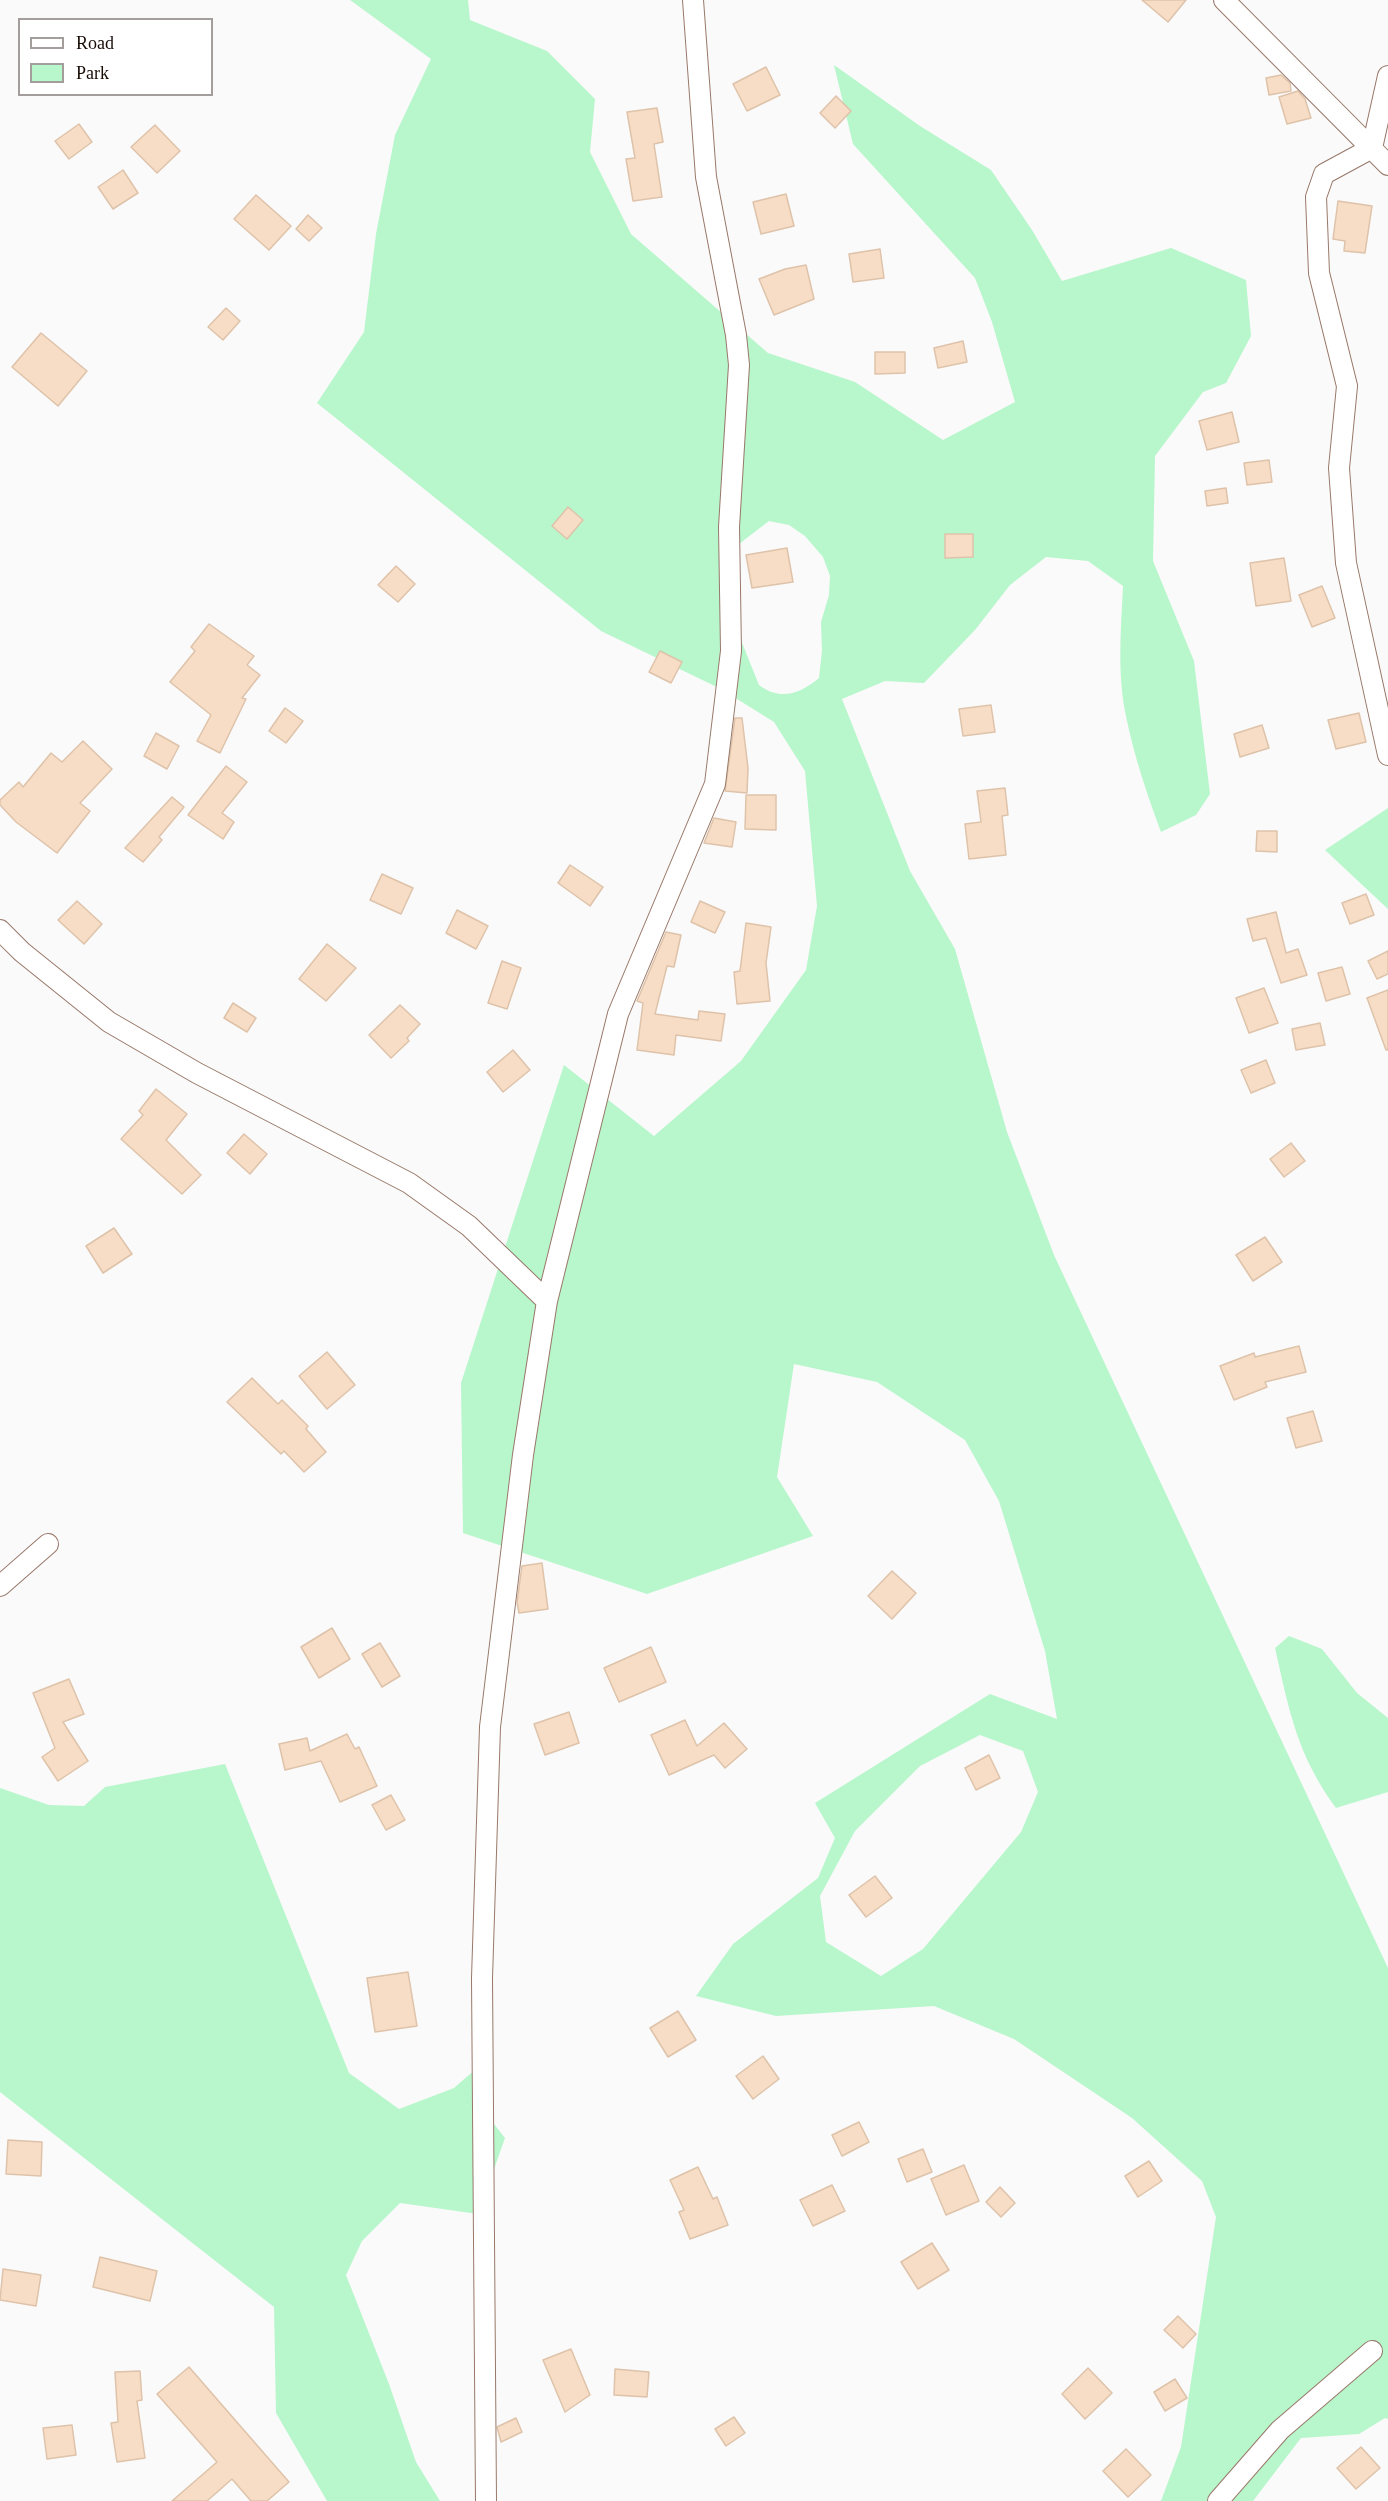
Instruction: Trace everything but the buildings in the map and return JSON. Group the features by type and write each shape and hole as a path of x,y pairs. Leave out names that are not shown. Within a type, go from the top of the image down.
{"street":[{"path":"486,2501 482,1978 490,1727 523,1455 547,1301 618,1014 709,804 720,759 731,651 729,526 739,365 736,335 706,177 693,0"},
{"path":"1224,0 1388,165"},
{"path":"1388,76 1372,148 1324,174 1316,197 1315,217 1319,273 1347,386 1339,468 1346,563 1388,755"},
{"path":"0,930 22,952 109,1022 197,1073 409,1183 470,1226 547,1301"},
{"path":"0,1586 48,1544"},
{"path":"1218,2501 1280,2430 1372,2351"}],"green space":[{"path":"350,0 468,0 470,20 547,51 595,99 590,152 631,234 768,353 855,382 943,440 1015,402 992,322 975,278 853,144 834,65 920,126 991,170 1032,230 1062,281 1171,248 1246,280 1251,336 1226,383 1203,392 1155,456 1153,561 1194,661 1210,794 1196,815 1161,832 1137,760 1123,700 1120,651 1123,586 1088,561 1046,557 1010,585 975,630 924,683 885,681 842,699 910,871 955,949 1007,1132 1054,1255 1388,1968 1388,2419 1385,2418 1359,2434 1301,2438 1253,2501 1161,2501 1181,2447 1216,2217 1202,2181 1132,2118 1014,2039 934,2006 776,2016 696,1996 733,1944 818,1878 835,1838 815,1803 990,1694 1057,1719 1045,1651 999,1501 965,1440 877,1382 794,1364 777,1477 813,1536 647,1594 463,1533 461,1383 564,1065 654,1136 741,1061 806,970 817,906 805,771 774,722 721,689 601,631 317,403 364,332 376,234 395,135 431,59","holes":["769,521 789,525 805,536 823,557 830,576 829,595 821,622 822,651 819,678 805,688 790,694 775,693 759,685 726,603 728,558 739,544","980,1735 1023,1751 1038,1792 1021,1832 923,1949 881,1976 826,1942 820,1896 855,1831 920,1766"]},
{"path":"1388,808 1388,909 1325,850"},
{"path":"1289,1636 1322,1649 1357,1693 1388,1718 1388,1792 1336,1808 1323,1788 1303,1750 1296,1731 1275,1648"},
{"path":"225,1764 349,2073 399,2109 454,2088 478,2067 494,2124 505,2138 478,2214 400,2203 362,2241 346,2275 389,2384 416,2462 440,2501 327,2501 276,2413 274,2307 0,2092 0,1788 49,1805 84,1806 105,1787"}]}
